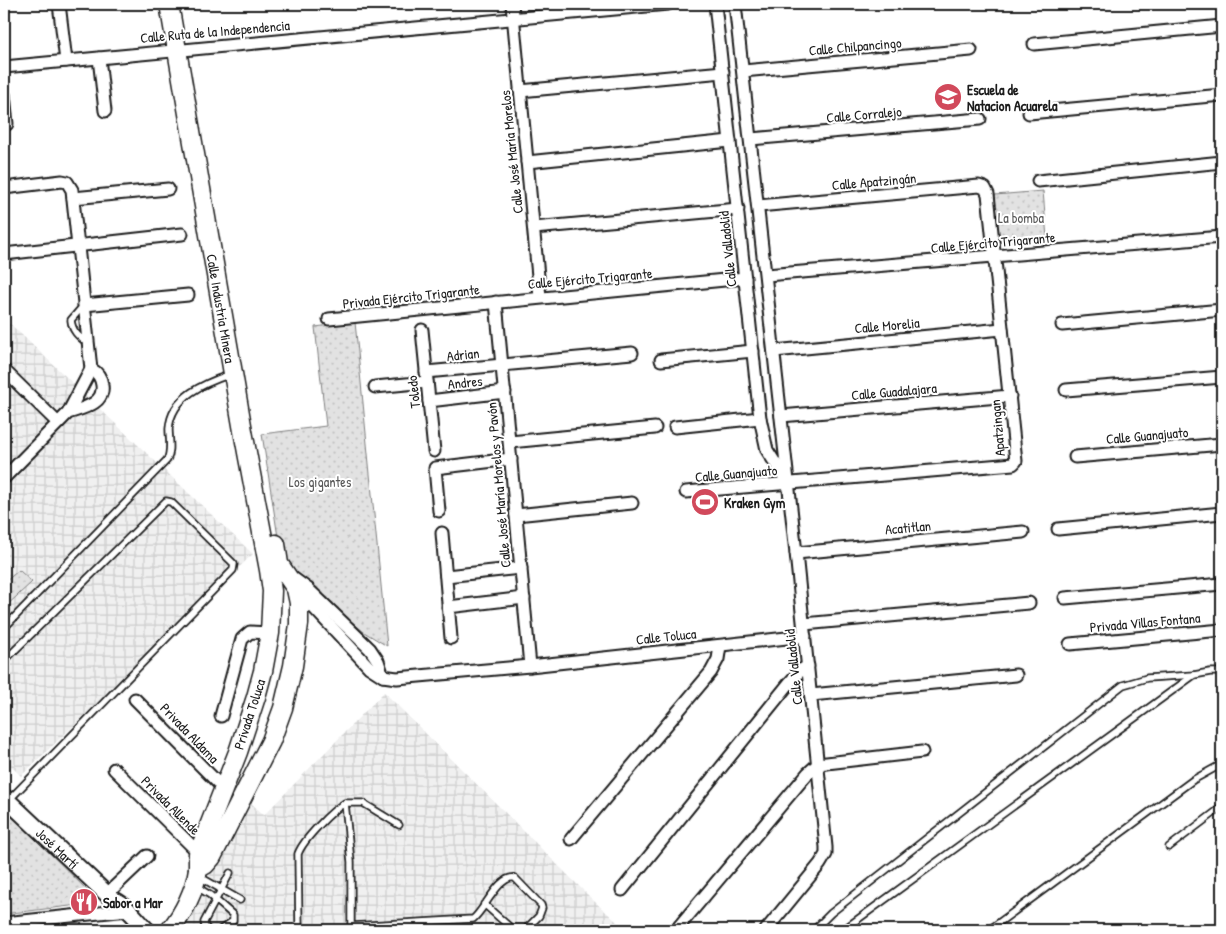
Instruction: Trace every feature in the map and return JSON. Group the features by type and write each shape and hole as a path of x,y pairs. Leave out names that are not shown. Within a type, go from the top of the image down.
{"main road":[{"name":"Calle Industria Minera","path":"169,4 179,45 234,373 276,575"},
{"name":"Calle Industria Minera","path":"179,45 190,71 222,244 279,564 276,575"},
{"name":"Privada Toluca","path":"170,930 181,914 199,869 223,788 254,704 263,671 270,633 276,575 296,589 299,603 299,624 288,688 278,725 254,776 199,869"},
{"name":"José Martí","path":"6,799 116,904 147,930"},
{"name":"José Martí","path":"116,904 134,930"}],"street":[{"path":"59,4 66,61"},
{"name":"Calle José María Morelos","path":"512,4 540,297"},
{"name":"Calle Ruta de la Independencia","path":"4,67 99,58 179,45 668,4"},
{"name":"Calle Valladolid","path":"715,4 760,418 766,450 789,484"},
{"name":"Calle Valladolid","path":"735,4 789,484 826,847 826,854 820,864 766,930"},
{"path":"1034,44 1222,26"},
{"name":"Calle Chilpancingo","path":"742,71 971,50"},
{"path":"99,58 105,111"},
{"path":"520,91 723,72"},
{"path":"4,94 7,124"},
{"path":"1029,113 1222,95"},
{"name":"Calle Corralejo","path":"750,140 980,119"},
{"path":"527,162 730,141"},
{"path":"1038,181 1222,162"},
{"path":"4,188 62,181 70,185 91,368 68,413 4,478"},
{"name":"Calle Apatzingán","path":"758,206 979,186 985,188 988,194"},
{"path":"73,198 168,189"},
{"name":"Apatzingan","path":"789,484 1013,464 1016,461 988,194"},
{"path":"534,228 738,209"},
{"path":"4,254 182,234"},
{"name":"Calle Ejército Trigarante","path":"766,275 1222,237"},
{"name":"Calle Ejército Trigarante","path":"496,302 745,278"},
{"path":"84,305 188,295"},
{"name":"Privada Ejército Trigarante","path":"329,319 496,302"},
{"name":"Calle José María Morelos y Pavón","path":"496,302 530,666"},
{"path":"1062,325 1222,310"},
{"name":"Calle Morelia","path":"774,351 1002,329"},
{"name":"Toledo","path":"422,330 434,451"},
{"path":"662,360 753,351"},
{"name":"Adrian","path":"375,387 503,365 632,353"},
{"path":"68,413 93,404 101,396 101,380 91,368"},
{"path":"4,370 58,423"},
{"path":"1066,390 1222,377"},
{"name":"Andres","path":"429,401 505,392"},
{"name":"Calle Guadalajara","path":"781,416 1010,396"},
{"path":"675,426 760,418"},
{"path":"510,442 655,428"},
{"name":"Calle Guanajuato","path":"1075,457 1222,444"},
{"path":"439,511 435,468 511,459"},
{"path":"4,460 12,469"},
{"name":"Calle Guanajuato","path":"686,492 789,484"},
{"path":"516,515 632,503"},
{"path":"1058,529 1222,513"},
{"path":"442,532 451,638"},
{"name":"Acatitlan","path":"796,553 1023,532"},
{"path":"446,576 521,568"},
{"path":"276,575 308,589 370,649 378,661 383,676 406,678 530,666"},
{"path":"1065,598 1222,584"},
{"name":"Privada Toluca","path":"296,589 361,660 383,676"},
{"path":"448,607 524,598"},
{"path":"804,624 1029,603"},
{"name":"Privada Villas Fontana","path":"1070,644 1222,630"},
{"path":"221,716 242,639 250,632 270,633"},
{"name":"Calle Toluca","path":"530,666 805,636"},
{"path":"571,839 711,672 718,659 720,646"},
{"path":"622,890 791,681 801,670 808,666"},
{"path":"811,694 1016,675"},
{"name":"Privada Aldama","path":"135,699 223,788"},
{"path":"676,930 808,773 818,764 922,752"},
{"name":"Privada Allende","path":"114,768 199,869"},
{"path":"5,925 38,925 116,904 147,856"}],"lane":[{"path":"4,628 167,460 170,454 171,419 185,396 203,385 234,373"},
{"path":"4,661 166,501 171,502 234,564 233,570 6,799"},
{"path":"814,930 831,913 1123,684 1147,678 1222,672"},
{"path":"843,930 1194,675"},
{"path":"988,930 1193,780 1222,764"},
{"path":"345,803 351,862 351,928 473,919 478,916 484,904 508,877 515,878 541,904 542,908 539,916 524,930"},
{"path":"299,930 298,854 303,844 335,810 345,803 363,803 399,825"},
{"path":"1170,847 1222,807"},
{"path":"199,869 222,890 240,900"},
{"path":"199,869 217,900 233,916 233,921 220,930"},
{"path":"208,930 204,922 230,873"},
{"path":"484,904 513,930"}],"shaded area":[{"path":"4,318 253,554 21,776 4,759"},
{"path":"384,692 595,902 626,930 180,930 250,802 264,815"}],"green space":[{"name":"La bomba","path":"1043,191 1047,238 998,242 995,195"},
{"name":"Los gigantes","path":"355,322 387,646 364,632 282,563 262,434 326,426 315,327"},
{"path":"19,570 32,582 4,608 4,583"},
{"path":"10,814 92,895 95,903 4,914 4,820"}],"place":[{"name":"Escuela de Natacion Acuarela","path":"948,97"},
{"name":"Kraken Gym","path":"705,502"},
{"name":"Sabor a Mar","path":"84,902"}]}
